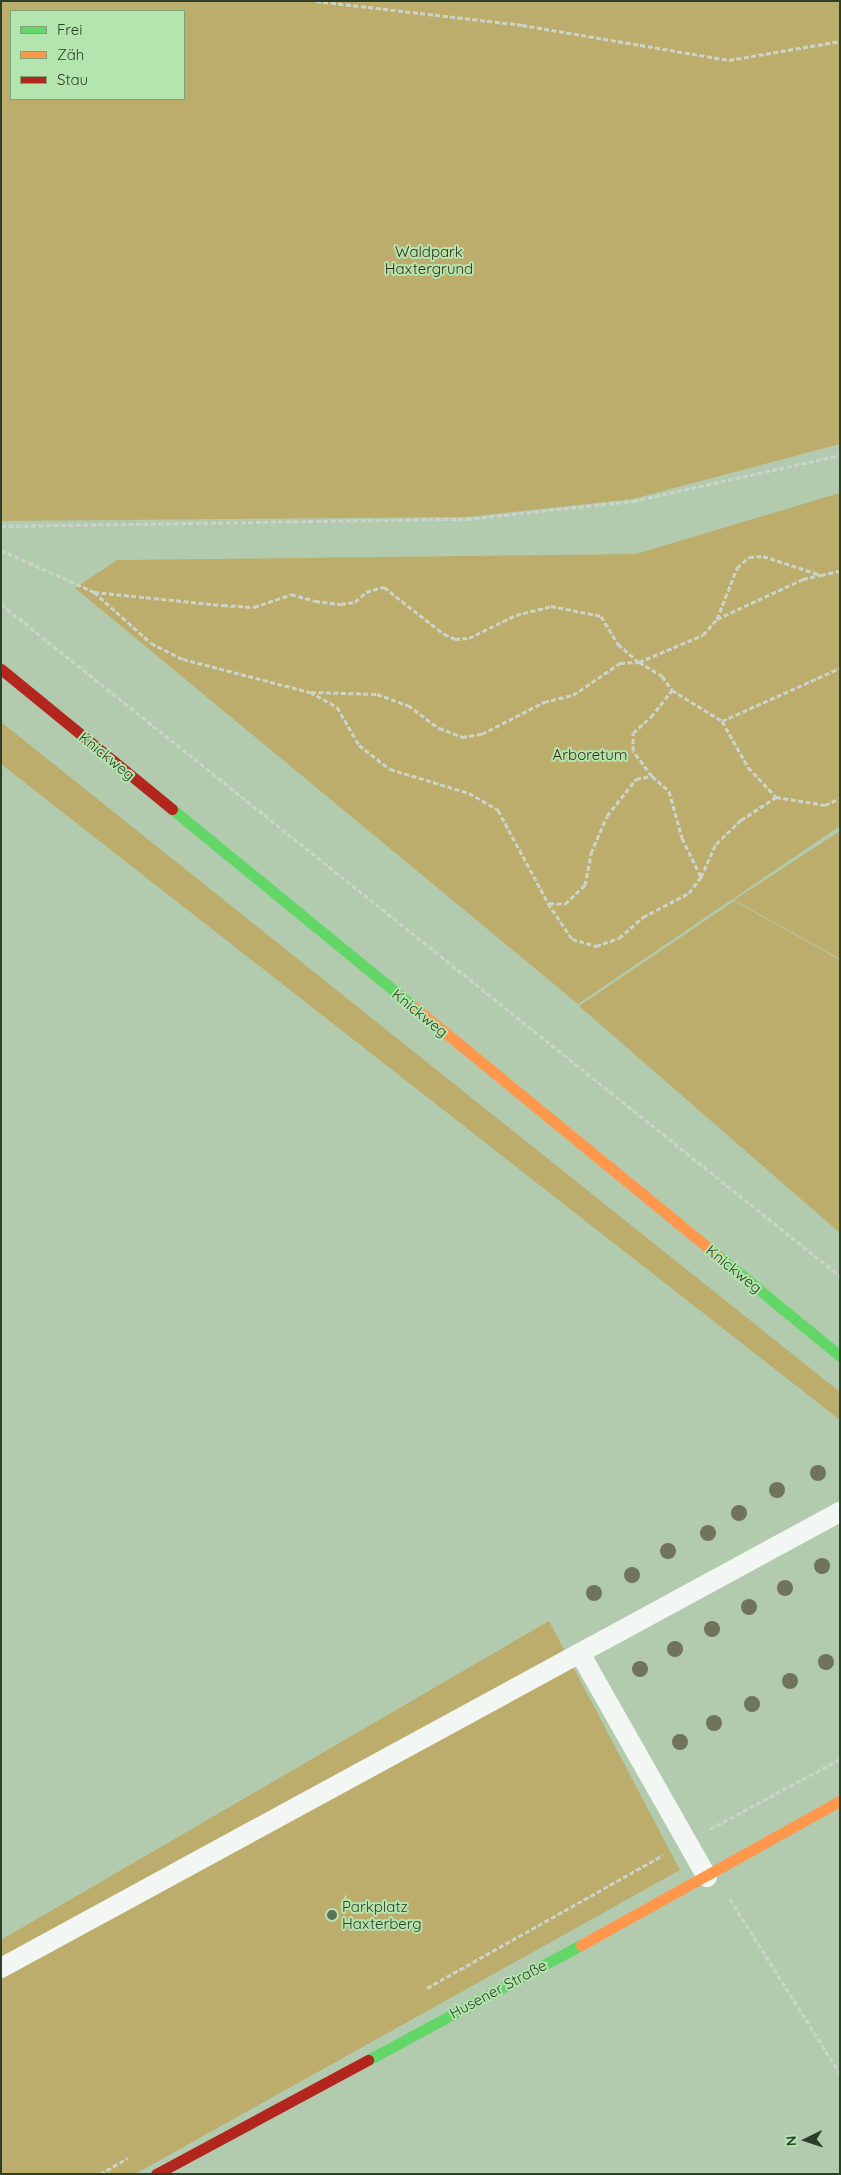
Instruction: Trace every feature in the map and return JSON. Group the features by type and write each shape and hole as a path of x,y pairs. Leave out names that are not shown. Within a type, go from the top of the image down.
{"street":[{"name":"Knickweg","path":"1,669 840,1356"},
{"name":"Husener Straße","path":"156,2174 710,1875 840,1802"}],"lane":[{"path":"1,1968 840,1512"},
{"path":"580,1653 686,1841 710,1875"}],"path":[{"path":"316,1 522,25 729,60 840,41"},
{"path":"1,526 467,519 634,501 840,455"},
{"path":"1,550 94,592 151,643 183,659 310,692 377,694 408,704 439,728 462,737 482,734 544,702 573,695 620,663 639,662 703,635 717,619 736,568 749,557 763,556 821,575"},
{"path":"717,619 803,579 840,572"},
{"path":"94,592 254,607 291,594 315,602 355,602 366,592 384,587 444,634 455,639 469,638 516,615 551,606 601,616 618,644 639,662 662,676 672,690 722,721 748,767 776,798 825,805 840,798"},
{"path":"1,604 840,1276"},
{"path":"722,721 840,668"},
{"path":"672,690 652,717 633,733 633,751 652,776 669,791 682,838 701,877"},
{"path":"310,692 337,707 359,745 390,769 469,793 498,810 548,904 572,939 596,946 619,938 642,917 689,893 701,877 716,844 741,820 776,798"},
{"path":"548,904 565,904 585,885 591,852 607,816 636,779 652,776"},
{"path":"686,1841 840,1759"},
{"path":"710,1875 840,2074"}],"green space":[{"name":"Waldpark Haxtergrund","path":"1,1 840,1 840,444 633,499 467,517 1,521"},
{"name":"Arboretum","path":"840,493 840,826 578,1004 75,588 117,560 636,554"},
{"path":"1,722 840,1392 840,1420 1,764"},
{"path":"840,831 840,959 734,900"},
{"path":"734,901 840,960 840,1233 579,1006"},
{"name":"Parkplatz Haxterberg","path":"549,1621 680,1870 135,2174 1,2174 1,1940"}],"traffic: fast":[{"path":"172,809 414,1007"},
{"path":"717,1255 840,1356"},
{"path":"368,2060 581,1945"}],"traffic: slow":[{"path":"414,1007 717,1255"},
{"path":"581,1945 840,1801"}],"traffic: jam":[{"path":"1,669 172,809"},
{"path":"156,2174 368,2060"}],"place":[{"name":"Parkplatz Haxterberg","path":"332,1915"}]}
